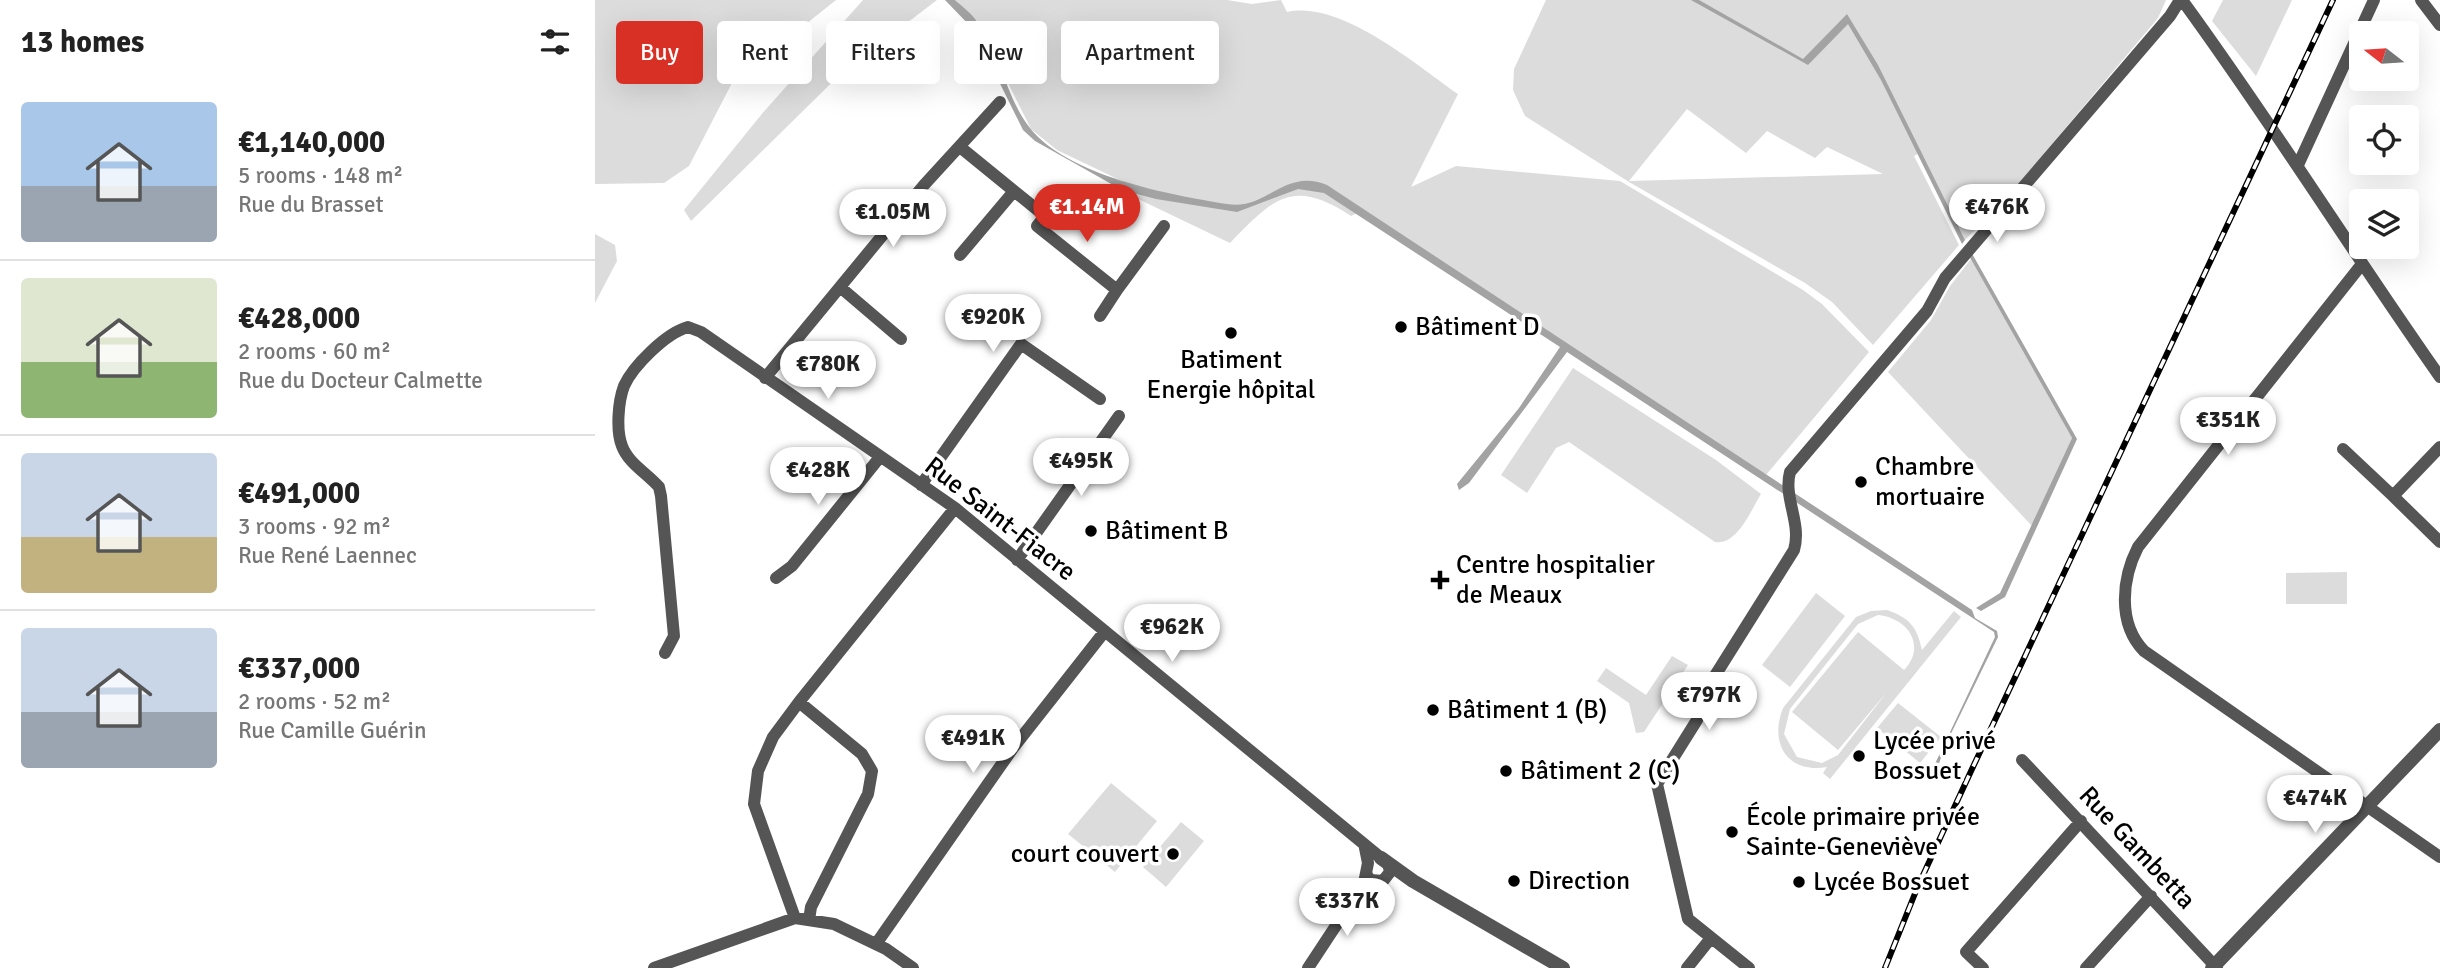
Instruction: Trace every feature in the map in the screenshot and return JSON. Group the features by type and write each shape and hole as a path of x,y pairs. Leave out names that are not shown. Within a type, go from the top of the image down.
{"street":[{"path":"1740,965 1688,919 1657,784 1697,720 1706,690 1794,550 1798,534 1789,484 1793,467 1927,311 1945,278 2181,0 2258,104 2362,264 2440,377"},
{"path":"2298,165 2374,0"},
{"path":"2421,0 2440,25"},
{"path":"765,378 1000,102"},
{"path":"960,147 1045,215 1037,226 1117,290"},
{"path":"960,255 1014,191"},
{"path":"1100,316 1164,226"},
{"path":"2362,264 2138,547 2127,574 2125,605 2133,636 2144,651 2369,805 2440,857"},
{"path":"840,287 901,339"},
{"name":"Rue Saint-Fiacre","path":"665,653 674,636 661,496 659,487 621,445 621,397 625,385 638,366 675,333 688,327 701,332 955,508 1366,848 1378,870"},
{"path":"921,485 1021,344 1100,400"},
{"path":"1017,560 1119,416"},
{"path":"2393,496 2440,447"},
{"path":"2343,449 2440,541"},
{"path":"776,578 792,566 880,457"},
{"path":"802,919 753,796 758,771 773,737 799,702 955,508"},
{"path":"876,944 1013,748 1105,631"},
{"path":"799,702 862,754 872,771 868,794 811,907 802,919"},
{"path":"2215,967 2440,730"},
{"name":"Rue Gambetta","path":"2022,760 2215,967"},
{"path":"1983,968 1966,952 2081,821"},
{"path":"1308,968 1359,890 1378,870 1403,875 1563,968"},
{"path":"2086,968 2151,896"},
{"path":"654,968 802,919 834,925 876,944 913,968"},
{"path":"1687,968 1711,938"}],"shaded area":[{"path":"595,0 836,0 810,21 717,21 717,84 731,84 689,166 664,183 595,184"},
{"path":"863,0 937,0 909,21 844,21"},
{"path":"945,0 955,0 977,21 965,21"},
{"path":"955,0 1227,0 1252,4 1281,0 1287,12 1308,11 1331,16 1354,25 1400,52 1458,94 1411,187 1456,166 1620,181 1803,290 1822,304 1869,352 1766,475 1364,210 1351,216 1331,204 1313,198 1284,198 1259,215 1230,243 1134,197 1128,184 1057,150 1031,129 1008,84 1047,84 1047,21 976,21"},
{"path":"1546,0 2166,0 2158,18 2009,195 1965,240 1921,152 1914,156 1959,245 1873,345 1832,302 1805,283 1629,182 1525,116 1513,90 1514,69","holes":["1687,109 1746,153 1767,131 1815,158 1827,147 1883,174 1629,181"]},
{"path":"1691,0 1699,0 1803,59 1847,14 1878,65 1965,240 1962,244 1881,80 1848,24 1808,65"},
{"path":"2223,0 2292,0 2256,76 2212,21"},
{"path":"826,42 826,84 830,84 691,221 684,210 761,115 788,84 812,84 812,58"},
{"path":"1000,84 1007,84 1022,116 1047,145 1069,159 1121,181 1227,204 1253,201 1299,181 1327,185 1972,610 1975,618 1997,631 1998,637 1945,746 1935,775 1933,768 1995,637 1994,632 1567,352 1469,483 1459,490 1457,484 1519,408 1560,347 1324,193 1298,189 1237,212 1156,199 1122,190 1035,141 1023,130"},
{"path":"595,234 615,245 617,261 595,303"},
{"path":"1970,250 2077,439 2005,597 1981,611 1976,608 2000,593 2072,438 1968,254"},
{"path":"1971,259 2072,438 2032,526 1888,372 1931,320 1950,286"},
{"path":"1573,368 1716,460 1761,494 1737,533 1723,542 1715,542 1569,442 1556,448 1527,493 1501,475"},
{"path":"2347,572 2347,604 2286,604 2286,573"},
{"path":"1816,593 1845,616 1790,687 1762,665"},
{"path":"1887,610 1907,620 1918,635 1922,650 1954,611 1961,617 1830,779 1823,773 1827,767 1801,766 1792,761 1780,744 1779,721 1783,708 1856,617 1871,611","holes":["1878,615 1898,621 1911,635 1914,643 1911,661 1904,670 1858,632 1792,712 1838,750 1887,692 1838,755 1822,763 1797,757 1784,734 1790,709 1858,624"]},
{"path":"1672,656 1688,665 1644,732 1636,733 1629,703 1597,681 1606,668 1646,695"},
{"path":"1898,703 1941,737 1920,763 1877,728"},
{"path":"1111,783 1157,821 1115,872 1068,834"},
{"name":"court couvert","path":"1181,822 1204,841 1166,887 1143,867"}],"railway":[{"path":"1885,968 1918,886 1972,769 2333,0"}],"place":[{"name":"Bâtiment D","path":"1401,327"},
{"name":"Batiment Energie hôpital","path":"1231,333"},
{"name":"Chambre mortuaire","path":"1861,482"},
{"name":"Bâtiment B","path":"1091,531"},
{"name":"Centre hospitalier de Meaux","path":"1440,580"},
{"name":"Bâtiment 1 (B)","path":"1433,710"},
{"name":"Lycée privé Bossuet","path":"1859,756"},
{"name":"Bâtiment 2 (C)","path":"1506,771"},
{"name":"École primaire privée Sainte-Geneviève","path":"1732,832"},
{"name":"court couvert","path":"1173,854"},
{"name":"Direction","path":"1514,881"},
{"name":"Lycée Bossuet","path":"1799,882"}]}
